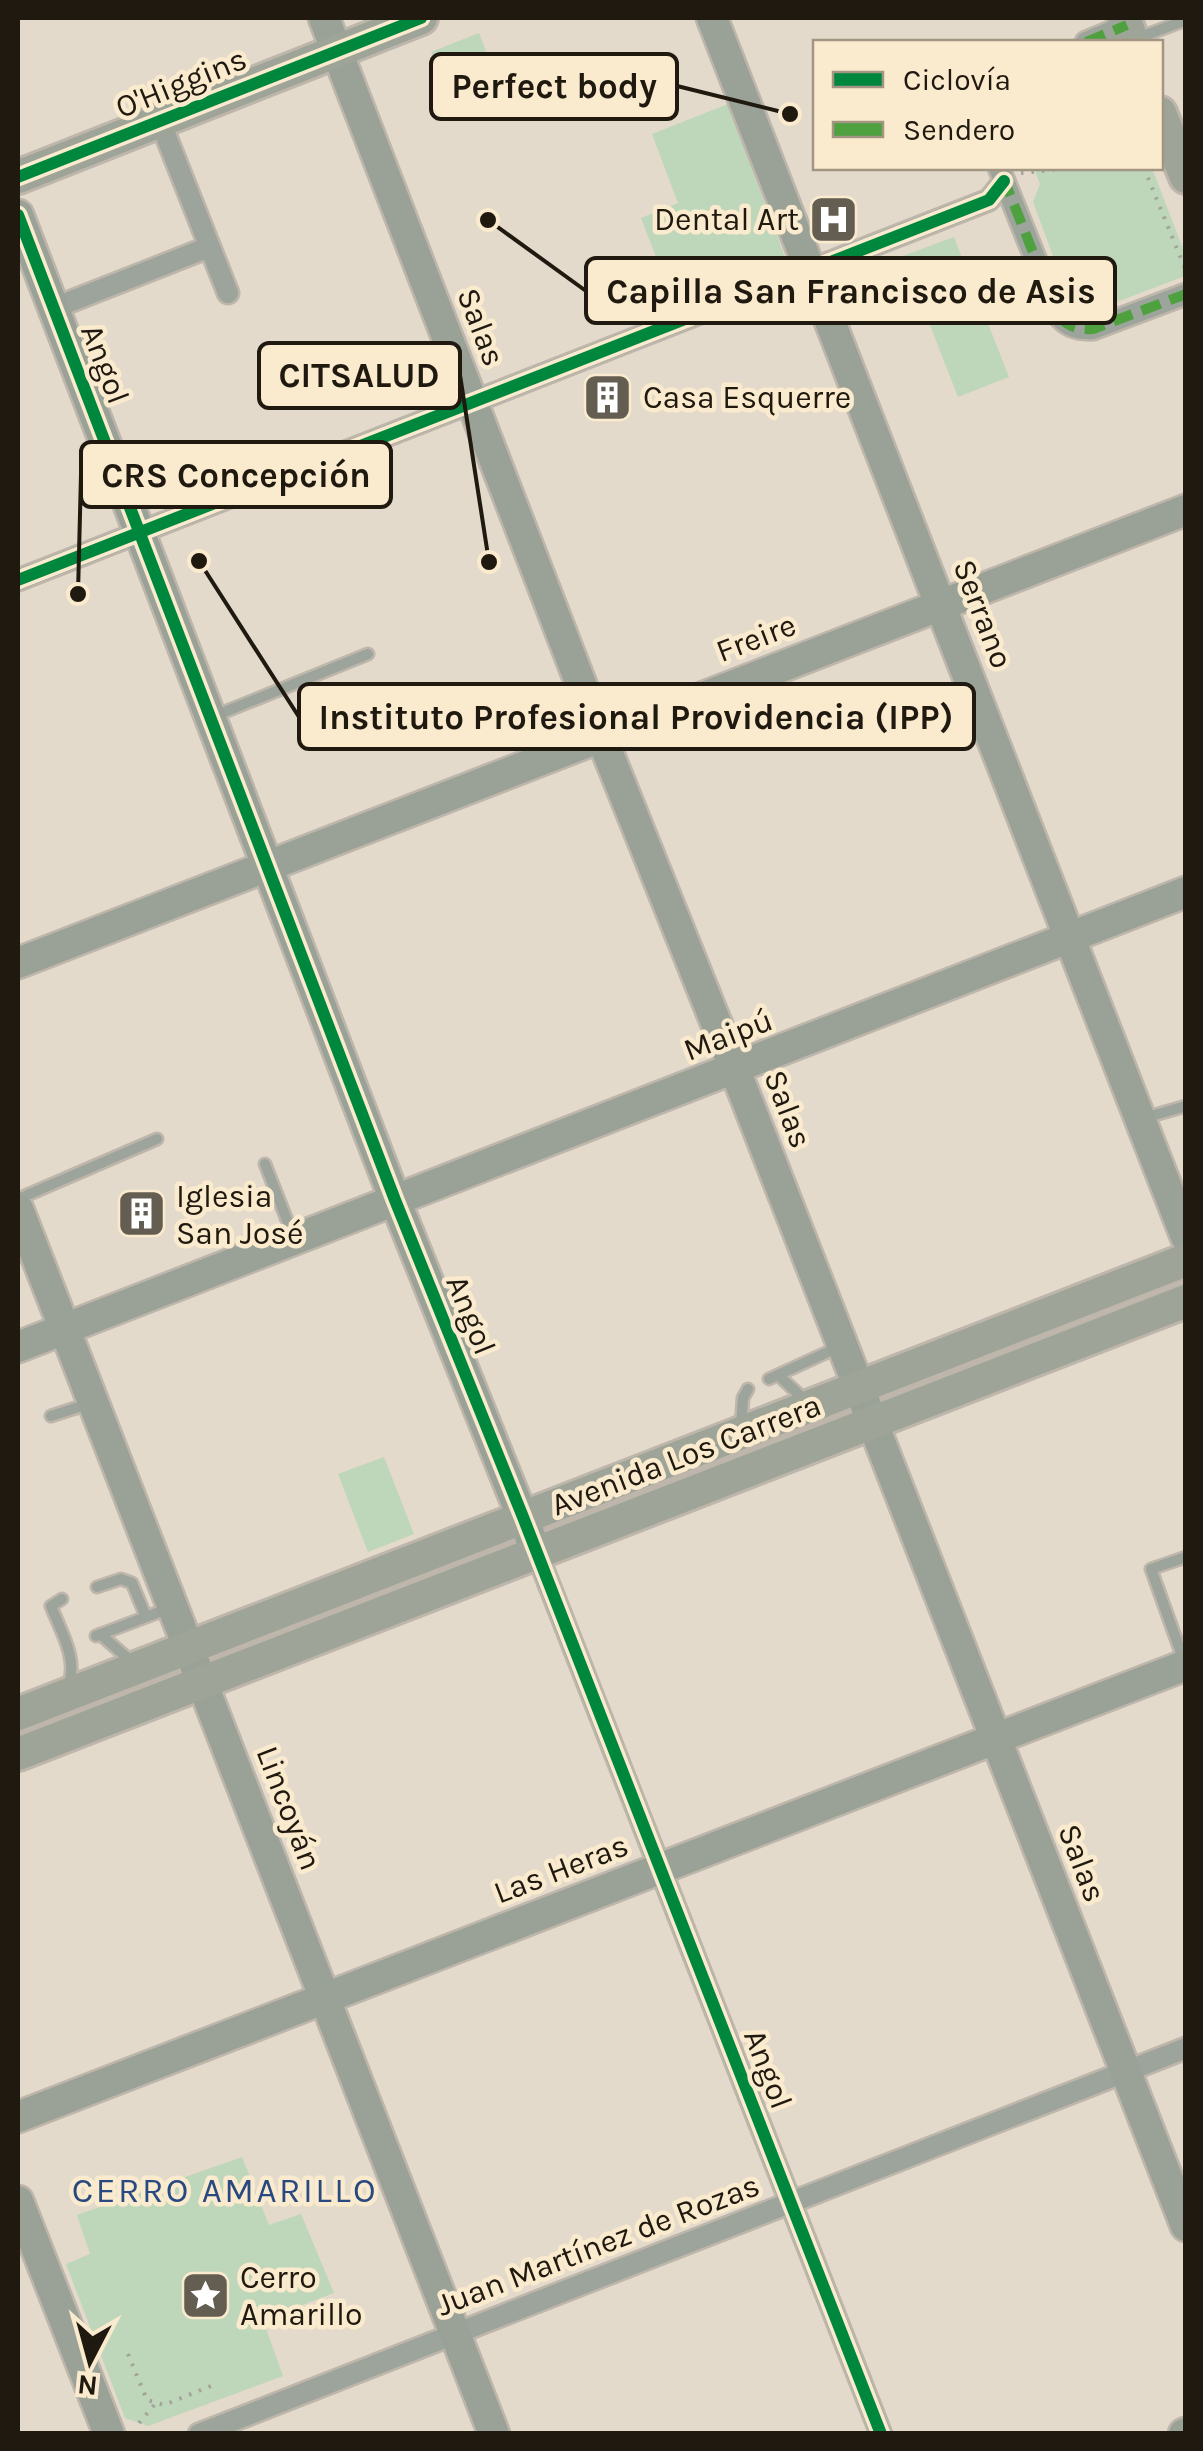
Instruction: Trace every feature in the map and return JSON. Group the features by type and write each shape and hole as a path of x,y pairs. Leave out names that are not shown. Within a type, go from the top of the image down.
{"main road":[{"name":"O'Higgins","path":"18,178 421,18"},
{"path":"1163,120 1186,177"},
{"name":"Avenida Los Carrera","path":"18,1714 1186,1260"},
{"name":"Avenida Los Carrera","path":"18,1754 1186,1301"}],"street":[{"name":"Salas","path":"324,18 601,736 1186,2226"},
{"name":"Serrano","path":"712,18 1186,1237"},
{"path":"1094,40 1129,31"},
{"path":"160,121 228,293"},
{"path":"18,580 989,200 1007,174"},
{"path":"1007,174 1058,315 1065,323 1093,329 1186,294"},
{"name":"Angol","path":"18,215 395,1200 881,2434"},
{"path":"54,308 210,247"},
{"name":"Freire","path":"18,963 1186,510"},
{"name":"Maipú","path":"18,1348 1186,892"},
{"name":"Lincoyán","path":"18,1208 93,1402 160,1612 188,1647 494,2434"},
{"name":"Las Heras","path":"18,2118 1185,1665"},
{"name":"Juan Martínez de Rozas","path":"200,2434 1186,2048"},
{"path":"18,2201 109,2434"}],"lane":[{"path":"1129,31 1186,20"},
{"path":"211,718 368,654"},
{"path":"1140,1119 1186,1106"},
{"path":"18,1198 158,1139"},
{"path":"266,1164 295,1240"},
{"path":"812,1406 774,1377 842,1346"},
{"path":"737,1435 748,1389"},
{"path":"51,1416 93,1402"},
{"path":"1185,1665 1151,1569 1186,1557"},
{"path":"97,1586 121,1579 132,1583 160,1612 98,1635 138,1666"},
{"path":"62,1599 51,1606 72,1651 71,1679 63,1696"}],"path":[{"path":"1007,174 1050,170"},
{"path":"1145,170 1186,271"},
{"path":"128,2354 147,2400 164,2405 211,2386"},
{"path":"139,2423 156,2402"}],"green space":[{"path":"479,33 502,93 454,112 431,52"},
{"path":"728,104 785,257 674,303 641,218 678,203 652,134"},
{"path":"1035,170 1153,170 1185,254 1185,276 1090,312 1072,307 1033,202 1040,184"},
{"path":"954,237 1009,377 958,397 903,256"},
{"path":"384,1457 414,1534 368,1552 338,1474"},
{"path":"242,2157 269,2225 301,2214 334,2293 263,2320 283,2376 148,2426 125,2418 66,2264 90,2254 77,2215"}],"marked path":[{"path":"1091,40 1127,25"},
{"path":"1003,177 1058,315 1069,325 1093,329 1186,294"}],"cycle path":[{"path":"18,177 421,18"},
{"path":"18,580 989,200 1004,181"},
{"path":"18,215 395,1200 881,2434"}],"place":[{"name":"Perfect body","path":"790,114"},
{"name":"Dental Art","path":"834,219"},
{"name":"Capilla San Francisco de Asis","path":"488,220"},
{"name":"Casa Esquerre","path":"608,397"},
{"name":"Instituto Profesional Providencia (IPP)","path":"199,561"},
{"name":"CITSALUD","path":"489,562"},
{"name":"CRS Concepción","path":"78,594"},
{"name":"Iglesia San José","path":"141,1214"},
{"name":"Cerro Amarillo","path":"205,2295"}],"district":[{"name":"CERRO AMARILLO","path":"225,2190"}]}
